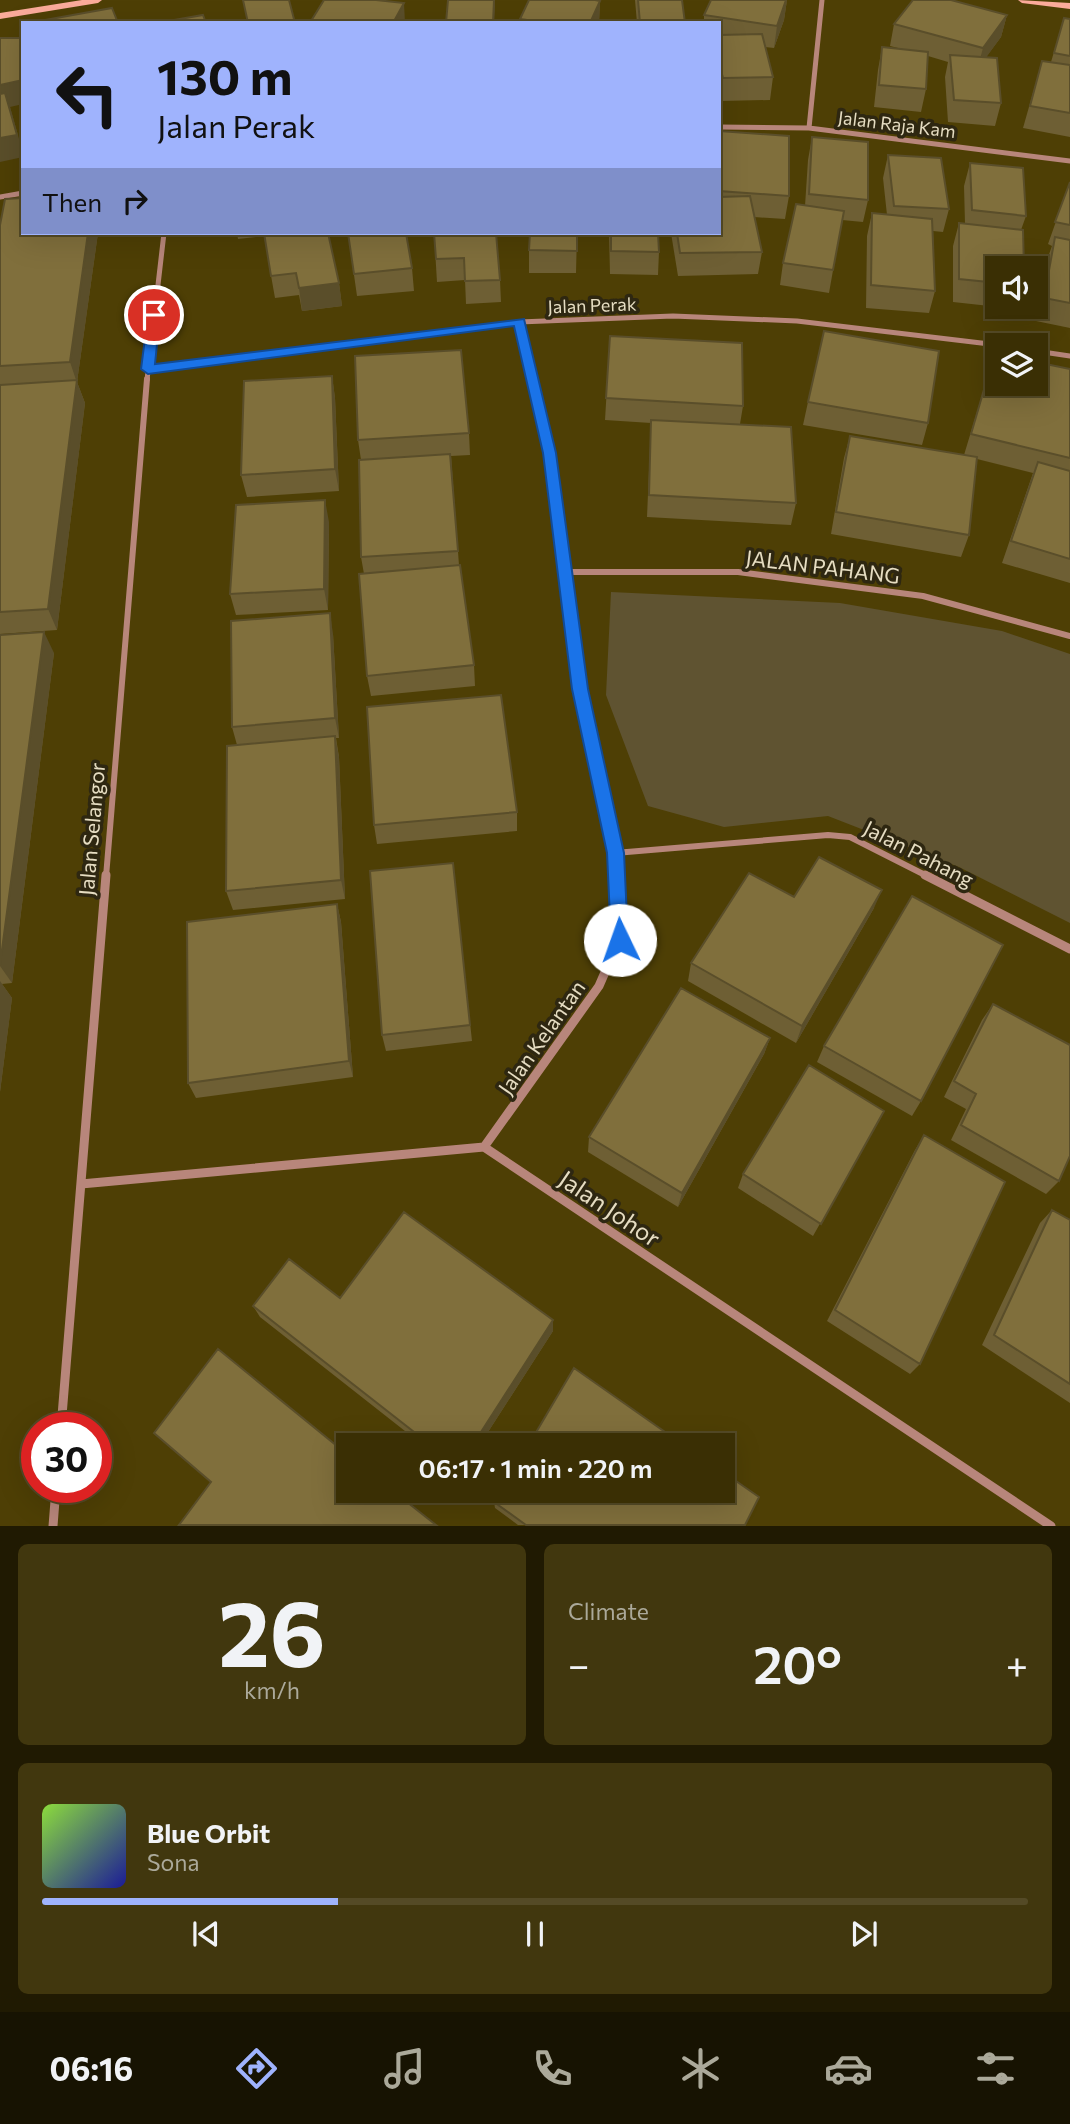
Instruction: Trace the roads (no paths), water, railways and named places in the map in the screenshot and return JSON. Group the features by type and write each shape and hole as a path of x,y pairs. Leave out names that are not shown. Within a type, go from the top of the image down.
{"main road":[{"path":"0,16 98,0"},
{"path":"1022,0 1070,6"}],"street":[{"path":"809,128 822,0"},
{"name":"Jalan Raja Kam","path":"721,127 809,128 1070,161"},
{"path":"0,197 21,193"},
{"name":"Jalan Selangor","path":"62,1412 148,369 164,235"},
{"name":"Jalan Perak","path":"148,369 519,322 673,316 797,321 985,343"},
{"name":"Jalan Kelantan","path":"484,1147 599,986 620,940 615,853 580,689 550,453 519,322"},
{"path":"1048,353 1070,356"},
{"name":"JALAN PAHANG","path":"567,572 738,572 923,596 1070,635"},
{"name":"Jalan Pahang","path":"615,853 828,835 850,837 1070,949"},
{"path":"81,1184 484,1147"},
{"name":"Jalan Johor","path":"484,1147 1051,1525"},
{"path":"53,1525 55,1503"}]}
